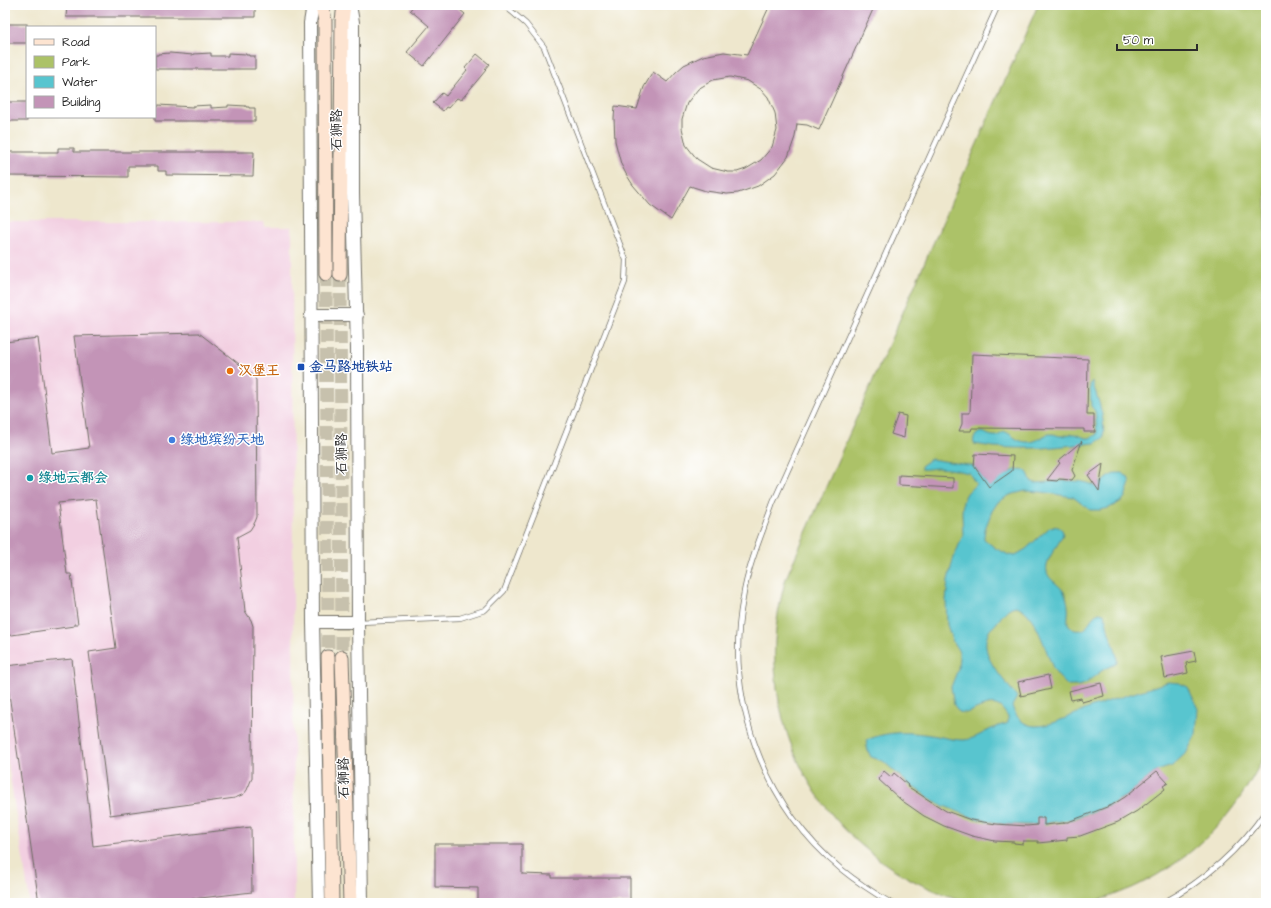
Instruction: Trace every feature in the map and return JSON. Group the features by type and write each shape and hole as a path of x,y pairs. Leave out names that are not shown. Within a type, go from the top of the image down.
{"main road":[{"name":"石狮路","path":"322,5 325,21 326,274"},
{"name":"石狮路","path":"340,275 342,21 344,5"},
{"name":"石狮路","path":"328,657 332,903"},
{"name":"石狮路","path":"342,658 350,903"}],"street":[{"name":"石狮路","path":"314,5 310,23 311,315 313,622 319,903"},
{"name":"石狮路","path":"350,5 353,22 353,194 357,315 358,622 362,903"},
{"path":"311,315 357,315"},
{"path":"313,622 358,622"}],"lane":[{"path":"358,622 460,618 484,610 504,591 625,282 626,260 544,47 526,24 504,5"},
{"path":"891,903 858,882 825,854 796,822 773,786 755,746 744,705 738,662 740,619 747,577 773,503 998,5"},
{"path":"1163,903 1201,879 1218,866 1248,835 1266,811"}],"shaded area":[{"name":"绿地云都会","path":"5,222 264,222 265,227 292,227 294,903 30,903 5,745"}],"green space":[{"path":"1038,5 1266,5 1266,752 1242,795 1212,832 1194,849 1155,876 1132,888 1114,895 1084,903 977,903 952,897 937,891 916,882 888,866 862,846 839,823 819,798 803,770 790,741 781,710 776,678 775,640 780,603 786,578"}],"water":[{"path":"1092,381 1101,410 1104,431 1103,438 1095,443 1044,448 994,447 974,444 976,435 981,432 991,436 996,436 1006,432 1017,439 1026,442 1034,441 1049,434 1061,436 1072,434 1090,438 1097,434 1095,411 1091,406 1090,384"},
{"path":"931,459 974,466 989,486 1008,473 1019,469 1027,472 1031,481 1035,483 1074,481 1089,483 1096,486 1115,473 1122,473 1128,477 1130,483 1122,501 1109,508 1100,510 1090,510 1073,497 1025,491 1010,495 998,502 992,511 984,536 984,539 995,548 1014,556 1026,549 1050,527 1061,529 1063,535 1048,561 1047,570 1049,577 1064,592 1068,603 1069,626 1075,630 1086,628 1095,615 1104,613 1109,633 1116,651 1117,662 1103,670 1085,684 1068,686 1054,670 1035,624 1023,609 1016,606 1008,610 989,631 986,642 987,650 994,667 1017,697 1012,706 1018,718 1024,723 1032,726 1049,724 1089,708 1168,682 1179,683 1188,687 1198,709 1196,734 1187,752 1172,766 1157,771 1126,796 1108,806 1069,820 1030,825 1002,824 974,818 939,804 910,785 883,761 871,757 866,747 867,740 884,735 893,733 910,733 964,740 973,738 1008,723 1008,717 1000,707 996,705 988,705 966,713 959,712 954,705 951,687 958,669 959,652 953,642 947,625 946,600 948,580 953,560 963,535 963,501 967,493 976,484 969,473 941,468 921,469 921,466"}],"building":[{"path":"67,5 255,5 255,17 66,17"},
{"path":"414,5 454,5 465,14 424,66 407,52 429,26 410,10"},
{"path":"770,5 875,5 819,130 807,125 797,124 795,137 788,157 775,174 758,186 738,193 727,194 706,191 690,186 671,220 650,205 633,185 621,164 615,141 615,106 637,109 644,87 653,72 667,82 684,65 703,56 724,52 747,55","holes":["730,77 748,81 762,90 768,97 775,113 777,130 772,147 761,160 746,169 737,172 728,172 711,168 697,159 686,145 682,128 682,119 687,103 698,89 713,80"]},
{"path":"5,24 27,24 26,43 5,43"},
{"path":"170,53 193,55 211,53 211,56 228,56 228,53 246,54 249,56 255,56 255,69 156,69 156,55"},
{"path":"477,54 489,64 485,69 486,70 461,100 457,98 448,108 446,107 443,111 433,103 442,93 446,96 467,70 465,68"},
{"path":"5,102 26,102 27,121 5,121"},
{"path":"158,105 193,107 211,105 211,108 228,107 228,105 246,106 249,108 255,108 255,121 155,121 156,108"},
{"path":"58,148 74,148 74,152 254,152 253,176 166,175 166,171 158,171 158,166 128,166 128,177 5,176 5,152 58,152"},
{"path":"199,333 252,374 256,380 257,517 250,530 237,537 245,611 253,626 252,778 244,794 235,798 110,815 89,652 116,648 96,499 58,503 67,574 71,574 78,624 74,624 74,626 5,636 5,342 38,338 52,453 89,448 74,336"},
{"path":"972,354 1088,359 1087,415 1094,415 1095,432 1084,432 1084,429 972,428 971,431 959,431 962,424 962,413 970,413"},
{"path":"898,414 906,416 904,438 891,434"},
{"path":"1082,441 1072,470 1075,476 1072,480 1047,480 1060,463 1058,461"},
{"path":"975,454 1013,456 1012,471 989,487 974,466"},
{"path":"1103,464 1099,491 1088,475"},
{"path":"899,475 953,478 953,488 899,485"},
{"path":"1194,651 1196,661 1186,663 1188,673 1165,678 1161,657"},
{"path":"72,659 93,846 251,827 252,892 192,899 192,903 39,903 5,666"},
{"path":"1048,675 1051,689 1021,696 1018,682"},
{"path":"1101,683 1104,696 1082,702 1081,698 1071,700 1069,691"},
{"path":"884,771 891,777 894,773 908,785 907,786 946,811 971,820 996,824 1027,826 1037,825 1037,818 1044,818 1044,825 1064,823 1112,805 1125,797 1157,771 1168,783 1163,786 1165,789 1137,811 1118,822 1080,836 1067,837 1067,840 1038,843 1038,841 1023,841 1023,844 995,841 972,836 944,826 924,816 901,800 878,779"},
{"path":"435,844 522,844 522,874 552,875 552,878 630,878 630,903 478,903 478,888 435,887"}],"tunnel":[{"path":"326,274 328,657"},
{"path":"340,275 342,657"}],"place":[{"name":"金马路地铁站","path":"301,367"},
{"name":"汉堡王","path":"230,371"},
{"name":"绿地缤纷天地","path":"172,440"},
{"name":"绿地云都会","path":"30,478"}]}
